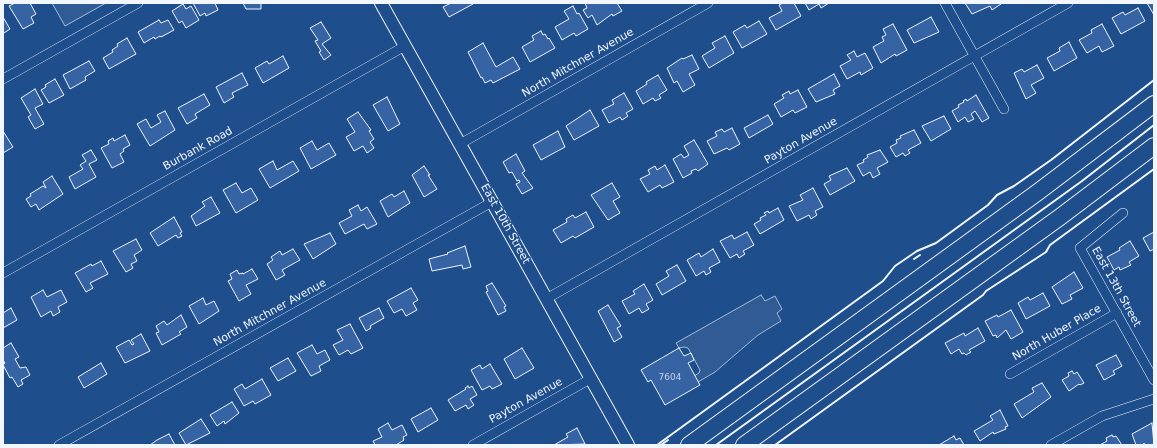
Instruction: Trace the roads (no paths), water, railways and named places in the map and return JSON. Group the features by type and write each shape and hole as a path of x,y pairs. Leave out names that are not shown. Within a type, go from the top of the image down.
{"highway":[{"path":"689,445 1044,188 1154,104"},
{"path":"744,445 1077,204 1154,146"}],"main road":[{"name":"East 10th Street","path":"380,3 628,445"}],"street":[{"path":"3,79 138,3"},
{"name":"North Mitchner Avenue","path":"460,144 708,3"},
{"path":"945,3 1004,109"},
{"name":"Payton Avenue","path":"546,299 1068,3"},
{"name":"Burbank Road","path":"3,272 405,46"},
{"name":"North Mitchner Avenue","path":"59,445 492,202"},
{"name":"East 13th Street","path":"1123,213 1080,248 1154,380"},
{"name":"North Huber Place","path":"1010,374 1117,313"},
{"name":"Payton Avenue","path":"473,445 590,379"},
{"path":"1051,445 1102,416 1154,399"}]}
